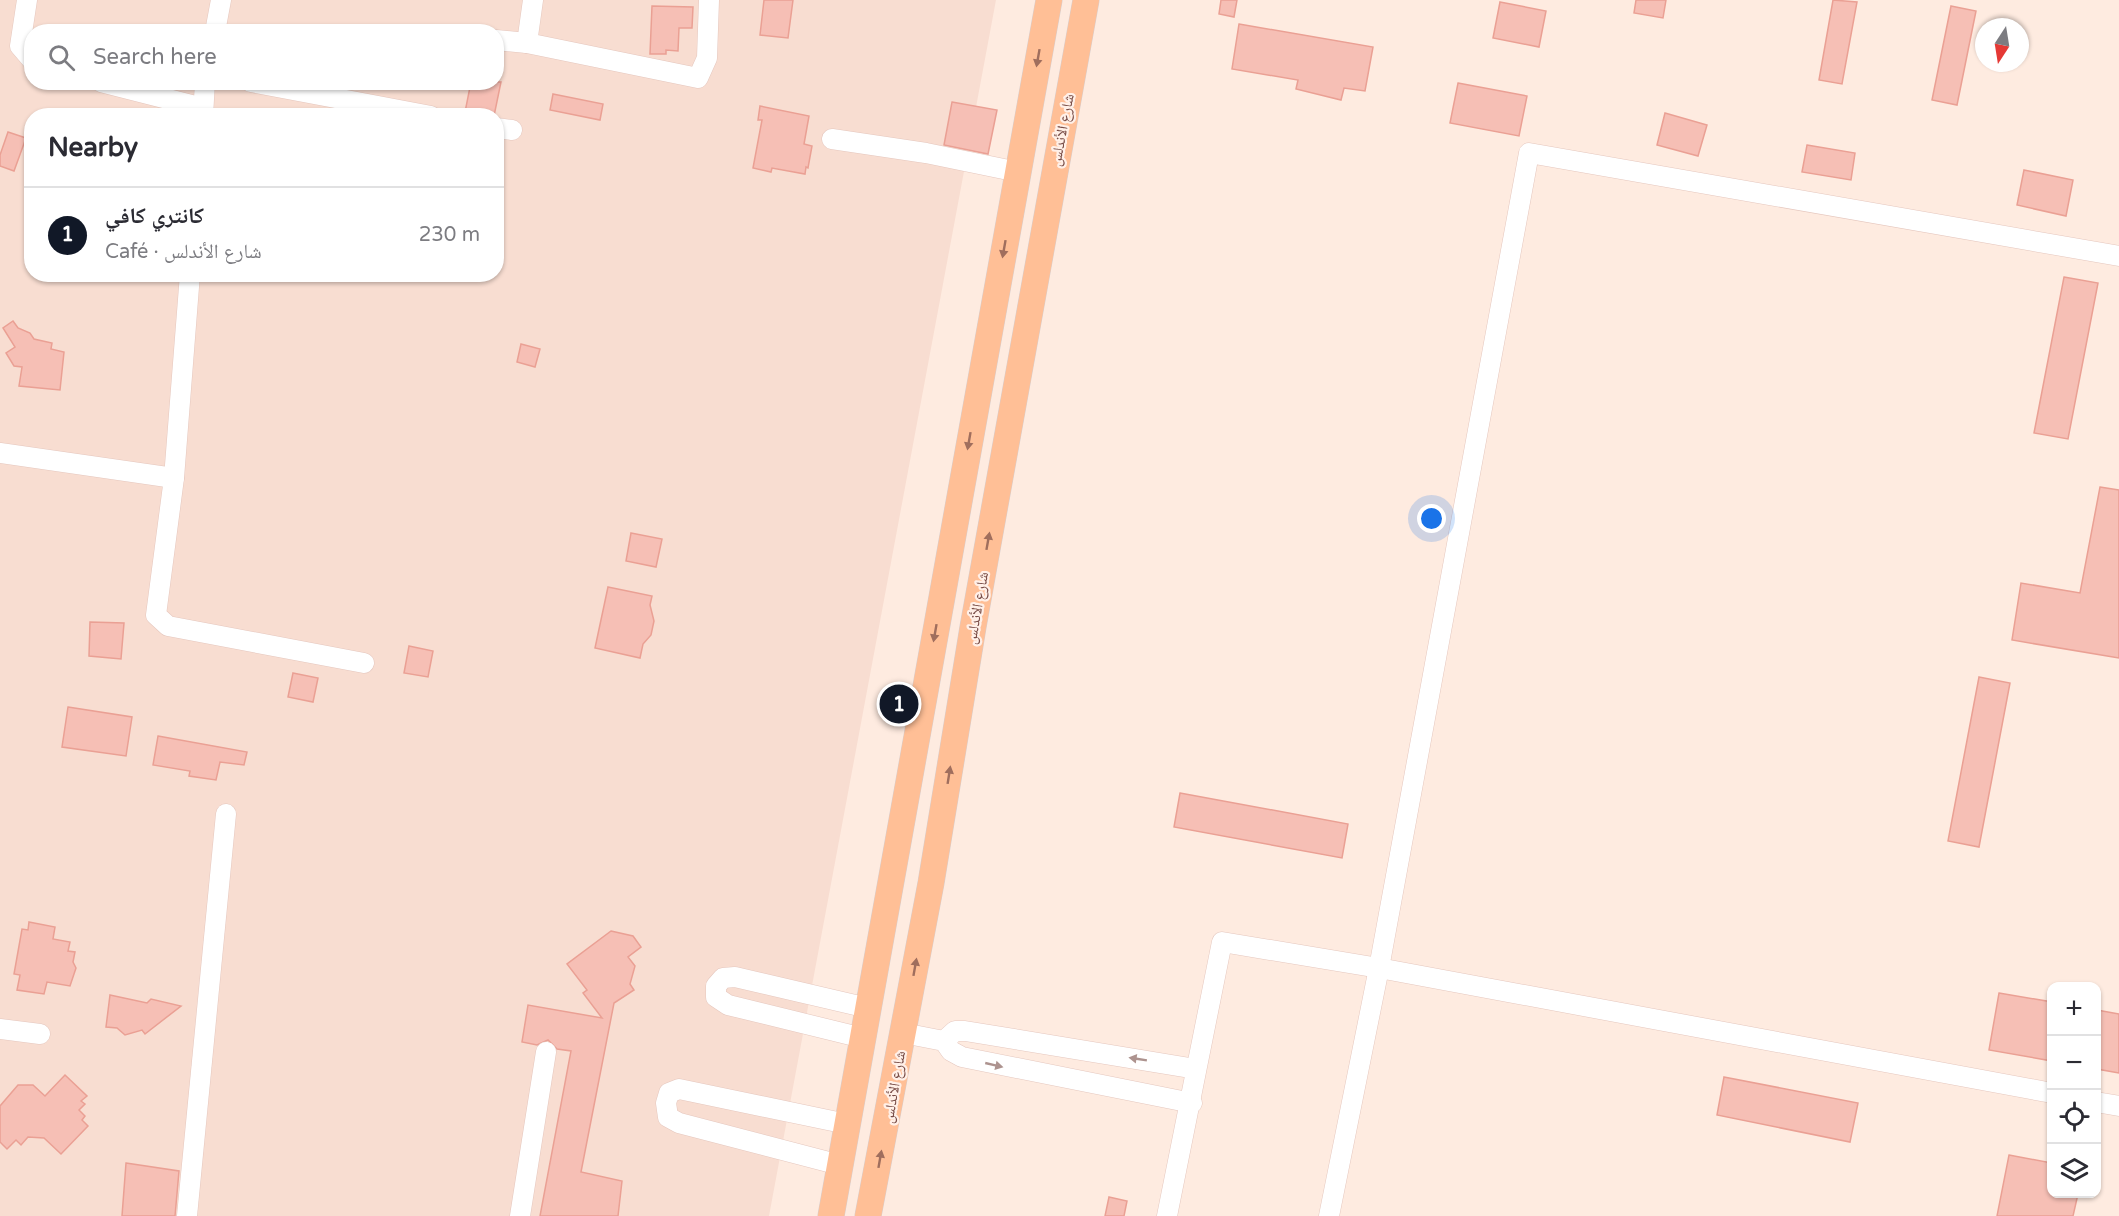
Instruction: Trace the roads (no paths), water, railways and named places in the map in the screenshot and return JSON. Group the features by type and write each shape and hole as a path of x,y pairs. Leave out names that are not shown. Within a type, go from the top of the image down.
{"main road":[{"path":"831,1216 1049,0"},
{"name":"شارع الأندلس","path":"868,1216 903,1033 1086,0"},
{"path":"865,1024 903,1033"}],"street":[{"path":"24,51 20,46 27,0"},
{"path":"216,24 221,0"},
{"path":"527,44 533,0"},
{"path":"504,41 698,78 707,58 709,0"},
{"path":"128,90 189,108"},
{"path":"203,108 204,90"},
{"path":"293,90 389,108"},
{"path":"832,139 926,153 1018,172"},
{"path":"1329,1216 1379,968 1529,153 2119,256"},
{"path":"189,282 174,478 155,605 156,615 162,622 363,663"},
{"path":"0,453 174,478"},
{"path":"187,1216 226,814"},
{"path":"1167,1216 1222,942 1379,968 2047,1092"},
{"path":"735,977 865,1024 728,1005 716,997 716,986 723,978 735,977"},
{"path":"0,1029 40,1035"},
{"path":"944,1041 955,1031 965,1031 1196,1069"},
{"path":"903,1033 944,1041 951,1051 962,1058 1191,1103"},
{"path":"520,1216 546,1052"},
{"path":"840,1165 679,1123 668,1117 666,1103 669,1093 679,1089 848,1124"},
{"path":"2101,1103 2119,1106"}],"place":[{"name":"كانتري كافي","path":"899,704"}]}
